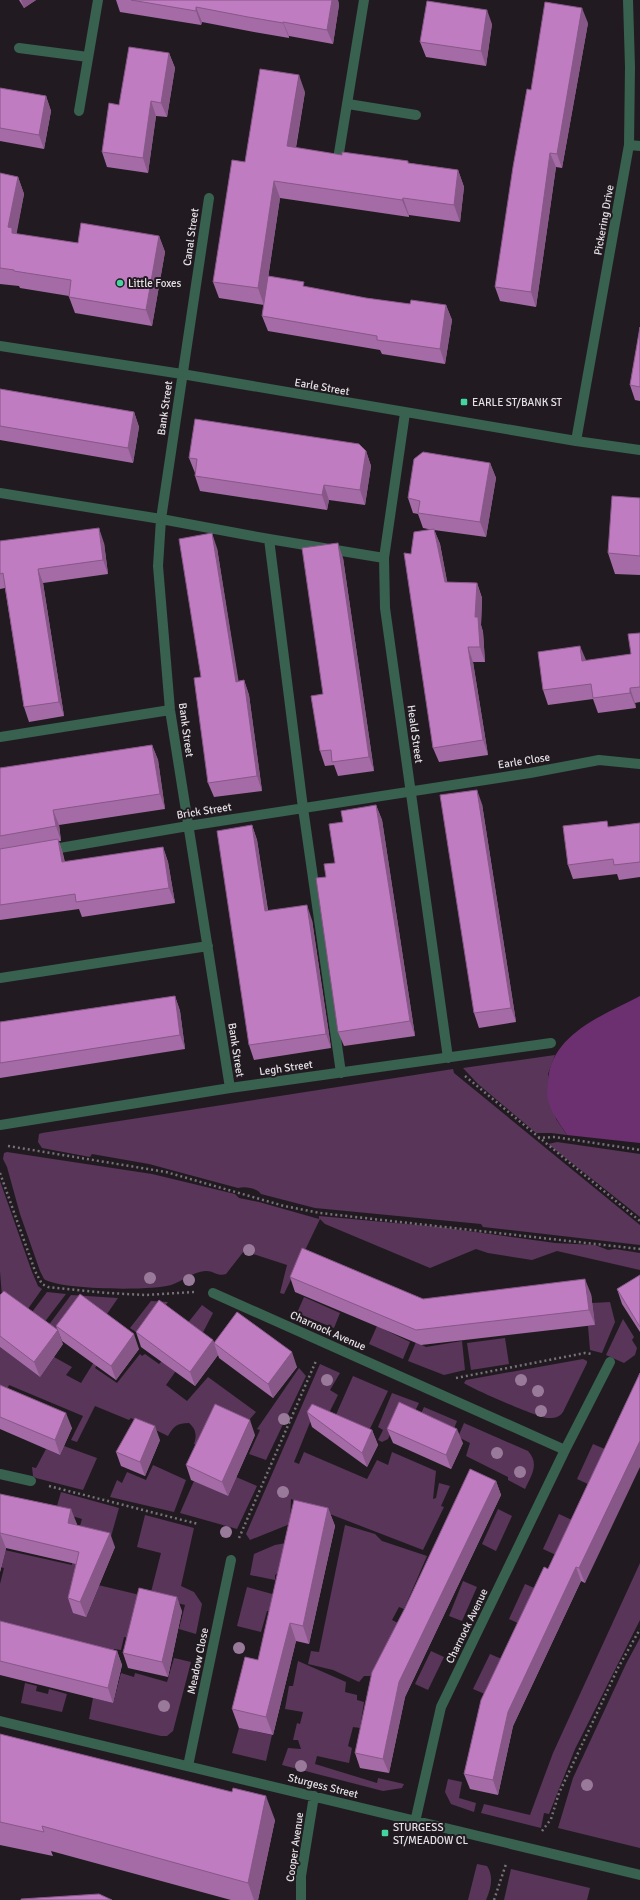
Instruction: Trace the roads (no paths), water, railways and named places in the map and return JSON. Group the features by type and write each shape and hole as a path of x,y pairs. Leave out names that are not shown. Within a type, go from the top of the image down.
{"street":[{"path":"79,111 98,0"},
{"path":"338,159 364,0"},
{"name":"Pickering Drive","path":"576,441 629,145 630,67 628,0"},
{"path":"19,48 88,57"},
{"path":"348,104 416,115"},
{"path":"629,145 640,146"},
{"name":"Canal Street","path":"182,374 209,198"},
{"name":"Earle Street","path":"0,346 182,374 405,413 640,450"},
{"name":"Bank Street","path":"182,374 161,519 158,566 170,710 230,1088"},
{"name":"Heald Street","path":"405,413 384,558 385,608 448,1058"},
{"path":"0,493 161,519 269,540 384,558"},
{"path":"269,540 303,808 341,1073"},
{"path":"0,737 170,710"},
{"name":"Earle Close","path":"411,790 530,773 599,760 640,764"},
{"name":"Brick Street","path":"39,851 411,790"},
{"path":"0,978 208,946"},
{"name":"Legh Street","path":"0,1125 230,1088 552,1043"},
{"name":"Charnock Avenue","path":"212,1293 565,1450"},
{"name":"Charnock Avenue","path":"415,1822 441,1708 565,1450 610,1362"},
{"path":"0,1474 31,1482"},
{"name":"Meadow Close","path":"188,1766 231,1560"},
{"name":"Sturgess Street","path":"0,1721 640,1875"},
{"name":"Cooper Avenue","path":"302,1900 301,1876 314,1796"}],"place":[{"name":"Little Foxes","path":"120,283"},
{"name":"EARLE ST/BANK ST","path":"464,402"},
{"name":"STURGESS ST/MEADOW CL","path":"385,1833"}]}
